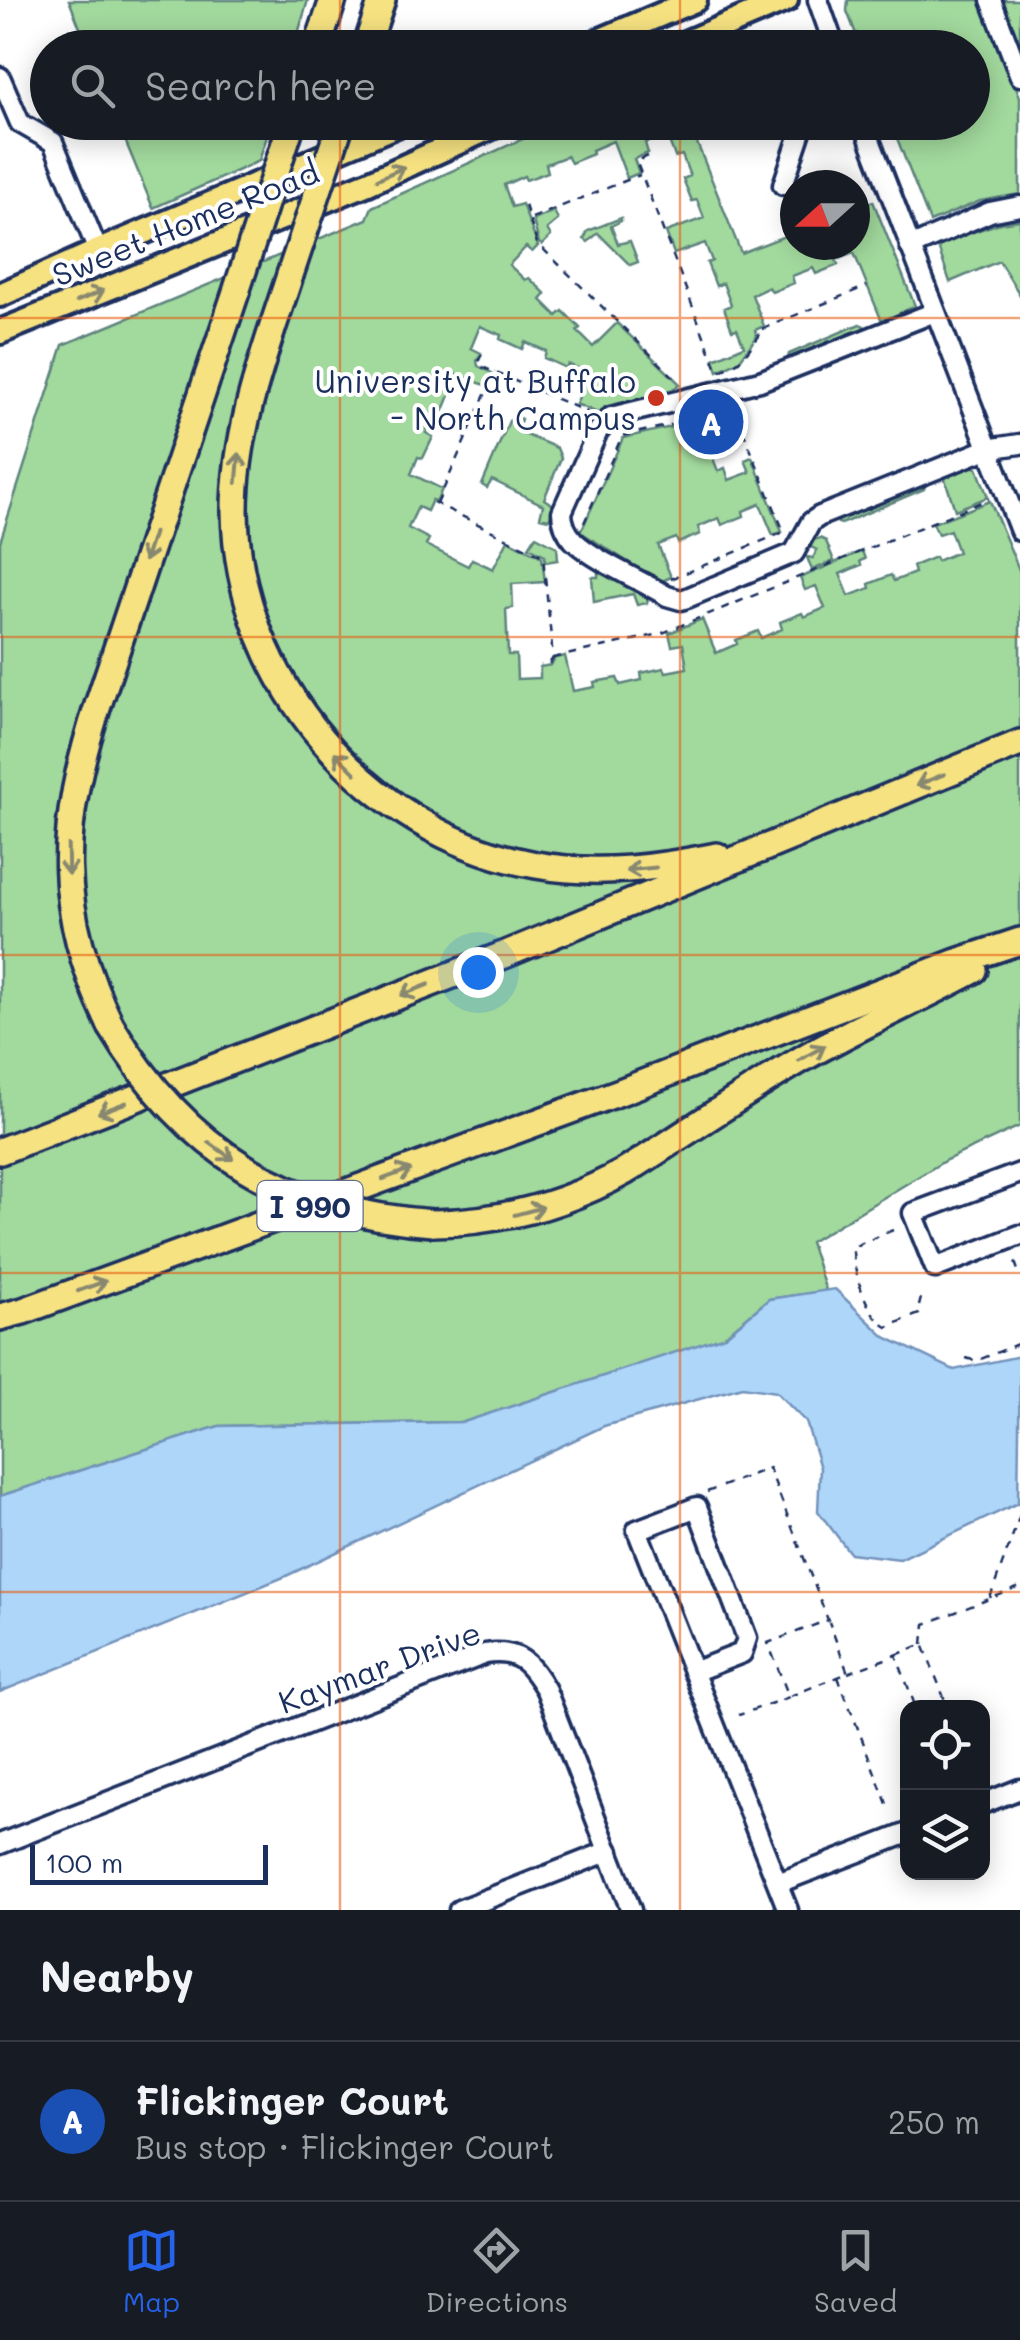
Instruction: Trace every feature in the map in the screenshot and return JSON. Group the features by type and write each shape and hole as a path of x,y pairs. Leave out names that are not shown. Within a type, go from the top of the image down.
{"highway":[{"path":"323,30 332,0"},
{"path":"372,30 382,0"},
{"path":"286,140 104,686 74,788 68,848 70,900 83,958 111,1026 160,1096 190,1127 233,1160 279,1186 325,1205 373,1217 433,1223 516,1215 596,1187 802,1059 1020,943"},
{"path":"335,140 259,370 242,434 236,480 236,530 243,577 262,640 289,692 325,742 356,774 410,816 492,854 588,870 640,870 771,846"},
{"path":"0,1151 259,1052 1020,743"},
{"name":"I 990","path":"0,1317 583,1106 956,962 1020,943"}],"main road":[{"path":"624,30 695,0"},
{"path":"715,30 786,0"},
{"name":"Sweet Home Road","path":"0,296 361,140"},
{"name":"Sweet Home Road","path":"0,332 368,183 463,140"}],"street":[{"path":"818,0 829,30"},
{"path":"991,0 1020,76"},
{"path":"0,77 20,123 30,129"},
{"path":"50,140 98,251"},
{"path":"788,170 798,140"},
{"path":"870,140 1020,531"},
{"path":"910,247 990,212 1020,206"},
{"path":"935,312 760,381 620,414 604,422 562,512 562,521 573,540 651,587 674,598 687,598 790,556 811,522 820,516 987,448 1020,444"},
{"path":"1020,1173 913,1213 935,1268 1020,1235"},
{"path":"693,1672 742,1653 746,1638 697,1506 637,1530 693,1672 778,1883 788,1910"},
{"name":"Kaymar Drive","path":"0,1844 498,1652 524,1660 546,1690 632,1910"},
{"path":"990,1801 1020,1790"},
{"path":"778,1883 900,1836"},
{"path":"459,1910 609,1851"}],"path":[{"path":"648,156 637,162 718,372 742,360 759,336 757,332 867,286"},
{"path":"531,218 642,174"},
{"path":"526,205 537,243 680,383"},
{"path":"482,354 480,365 598,416"},
{"path":"494,372 435,503 543,556 553,658 550,664 541,665"},
{"path":"582,526 622,436 743,409"},
{"path":"651,587 784,532 734,411"},
{"path":"553,658 660,634 990,498"},
{"path":"893,1230 854,1247 853,1264 869,1306 876,1320 888,1327 919,1314 922,1298"},
{"path":"1015,1262 1020,1276"},
{"path":"966,1358 976,1362 1020,1344"},
{"path":"707,1492 768,1468 848,1673"},
{"path":"989,1599 1020,1515"},
{"path":"945,1700 923,1644 925,1624 1020,1587"},
{"path":"789,1697 768,1643 828,1620"},
{"path":"739,1715 923,1644"},
{"path":"896,1654 913,1700"},
{"path":"838,1678 889,1810"}],"green space":[{"path":"69,0 308,0 299,30 81,30"},
{"path":"848,0 982,0 1020,97 1020,194 980,201 930,222 898,140 990,140 990,30 854,30 847,11"},
{"path":"997,0 1020,0 1020,58"},
{"path":"125,140 266,140 259,161 153,208"},
{"path":"520,140 653,140 645,143 648,153 634,159 639,173 627,178 613,141 571,163 567,156 546,164 548,172 504,185 512,207 522,204 538,246 532,252 526,247 509,265 546,294 541,300 557,316 563,311 593,347 617,323 680,384 600,414 576,404 589,373 568,364 566,368 544,358 546,351 525,342 522,349 480,326 471,348 481,353 478,366 492,373 487,386 454,373 442,415 435,412 426,433 433,437 411,474 442,489 427,511 418,507 408,528 429,539 426,545 468,566 472,559 493,569 508,540 542,557 545,582 512,584 513,608 506,609 508,655 516,655 517,679 540,678 540,667 565,656 573,691 595,687 594,682 617,678 620,685 642,680 641,673 687,668 683,644 672,646 669,633 702,619 716,653 758,631 761,638 782,629 780,622 825,608 816,586 805,590 800,578 862,551 865,559 860,561 861,565 840,574 849,596 891,575 894,581 915,573 913,566 958,552 950,530 938,534 933,523 990,501 1020,572 1020,1126 946,1160 810,1242 826,1291 769,1299 723,1337 464,1422 219,1426 0,1496 0,542 63,345 367,219 372,207"},
{"path":"669,140 696,140 741,253 780,238 780,260 836,260 838,265 816,274 813,268 792,276 794,283 772,292 769,287 752,295 764,326 755,330 757,336 739,361 718,371 714,359 744,346 737,329 732,330 724,308 731,305 723,283 716,286 707,263 712,261 705,243 674,254 666,232 704,218 683,179 690,176 682,155 675,157"},
{"path":"873,201 915,306 881,319 857,260 870,260"},
{"path":"554,211 558,220 547,229 551,236 542,245 533,220"},
{"path":"621,218 611,226 618,244 630,241 638,262 630,265 598,233 588,242 584,239 588,231"},
{"path":"1020,220 1020,295 999,261 950,282 937,244"},
{"path":"860,324 863,330 788,358 789,354"},
{"path":"515,416 521,419 517,431 557,448 561,458 544,499 555,506 549,519 540,517 543,505 492,480 487,488 482,485 509,421"},
{"path":"702,420 699,439 707,443 718,471 725,468 729,480 750,472 745,460 752,457 782,532 773,535 760,504 722,525 719,518 698,527 700,534 678,543 676,538 658,545 671,577 660,582 579,531 623,438"},
{"path":"968,465 977,468 988,497 955,510 944,476"},
{"path":"922,483 924,489 838,523 839,518"},
{"path":"536,536 557,547 558,560 545,562 545,555 529,547"},
{"path":"820,538 826,541 834,561 812,570 807,557 813,558 817,550 809,546"},
{"path":"598,571 606,571 648,596 647,603 637,605 633,594 594,602 592,577 598,577"}],"water":[{"path":"835,1289 885,1337 954,1370 1020,1356 1018,1503 900,1559 850,1553 818,1511 820,1468 806,1422 776,1392 742,1387 604,1426 284,1577 0,1692 0,1496 219,1426 464,1422 725,1336 769,1299"}],"place":[{"name":"University at Buffalo - North Campus","path":"656,398"},
{"name":"Flickinger Court","path":"711,422"}]}
